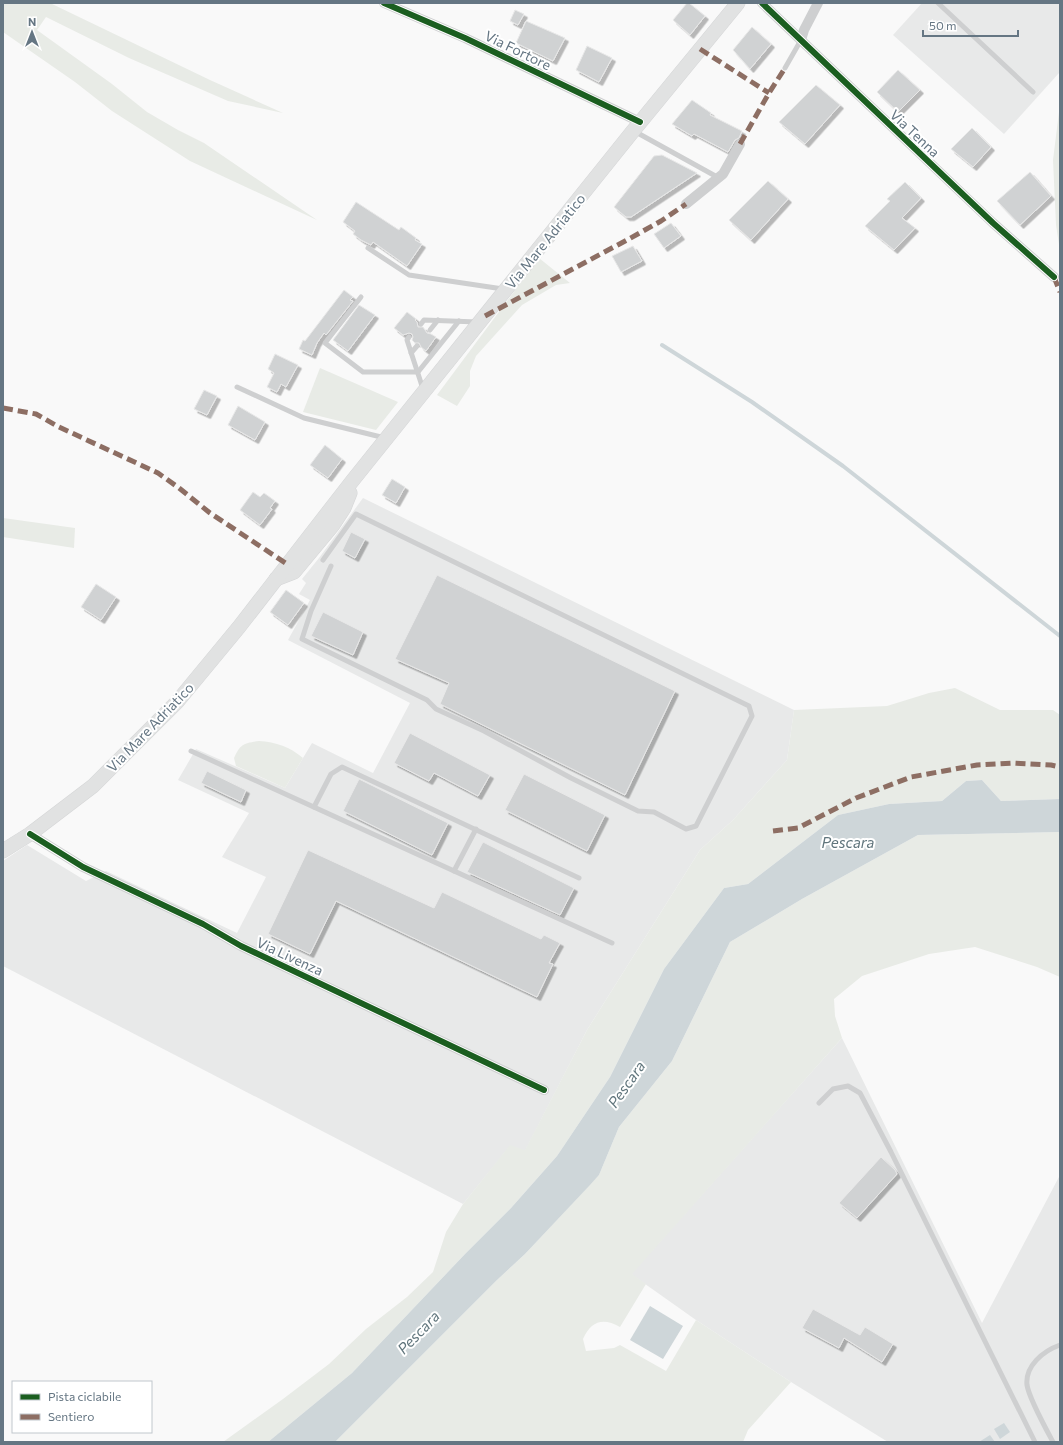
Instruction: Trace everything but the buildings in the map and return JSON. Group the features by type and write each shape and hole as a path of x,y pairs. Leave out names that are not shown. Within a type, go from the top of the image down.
{"main road":[{"name":"Via Mare Adriatico","path":"3,851 30,834 93,786 177,702 239,627 276,579 294,572 328,514 353,480 636,126 738,3"},
{"name":"Via Mare Adriatico","path":"307,549 350,511 349,497 353,480"}],"street":[{"name":"Via Fortore","path":"384,3 465,38 636,126"},
{"name":"Via Tenna","path":"762,3 988,218 1054,277"},
{"path":"801,40 804,30 818,3"},
{"path":"686,204 723,174 740,144"},
{"name":"Via Livenza","path":"30,834 83,867 203,924 241,946 544,1090"}],"lane":[{"path":"938,3 1033,92"},
{"path":"785,68 801,40"},
{"path":"636,126 719,178"},
{"path":"368,248 409,275 506,290"},
{"path":"361,297 324,343 363,372 418,372"},
{"path":"421,324 424,320 480,322"},
{"path":"430,330 438,320"},
{"path":"418,372 459,321"},
{"path":"409,337 407,340 424,392"},
{"path":"412,354 417,346"},
{"path":"237,387 304,418 386,438"},
{"path":"323,560 350,511 749,706 752,716 696,826 686,829 654,812 638,811 571,778 484,731 436,709 427,700 302,639 311,611 331,566"},
{"path":"190,751 612,943"},
{"path":"314,807 331,774 342,768 579,878"},
{"path":"454,871 476,829"},
{"path":"819,1103 833,1089 848,1086 860,1093 1036,1442"},
{"path":"1053,1442 1027,1386 1028,1375 1032,1365 1041,1356 1060,1345"}],"shaded area":[{"path":"3,3 50,3 210,80 283,113 228,101 129,58 46,17 37,30 112,84 147,112 204,143 317,220 190,161 112,111 75,82 3,32"},
{"path":"922,3 1060,3 1059,73 1004,134 893,35"},
{"path":"1060,104 1060,251 1056,225 1053,160"},
{"path":"539,258 570,283 556,285 522,305 476,356 470,371 470,386 457,406 437,395"},
{"path":"320,368 398,402 376,430 303,412"},
{"path":"363,498 794,710 787,760 733,820 700,850 587,1030 525,1151 510,1146 463,1204 3,966 3,861 27,845 86,881 106,871 237,933 266,877 222,857 249,813 178,780 196,749 285,788 312,743 373,773 410,703 288,640 310,600 299,594 306,583 302,579"},
{"path":"3,518 75,528 74,548 3,537"},
{"path":"955,688 1000,710 1053,710 1060,715 1060,799 1001,801 982,780 966,781 942,801 889,804 838,815 748,884 724,888 664,969 610,1077 557,1156 511,1208 465,1254 352,1373 268,1442 223,1442 329,1364 366,1329 407,1297 433,1272 446,1232 463,1204 510,1145 525,1150 587,1030 700,850 733,820 787,760 794,710 887,706 929,693"},
{"path":"259,741 282,746 303,758 285,788 236,766 234,758 238,750 243,745"},
{"path":"1060,832 1060,977 1037,967 975,947 929,954 862,976 834,999 835,1016 842,1038 632,1274 646,1284 620,1327 608,1322 598,1322 586,1333 583,1339 586,1351 614,1348 620,1345 666,1371 696,1320 791,1382 748,1430 743,1442 335,1442 497,1280 525,1254 599,1175 619,1127 672,1061 730,942 802,899 918,835"},
{"path":"842,1038 982,1323 1060,1175 1060,1442 888,1442 791,1382 696,1320 631,1274"}],"water":[{"name":"Pescara","path":"982,780 1001,801 1060,799 1060,832 918,835 802,899 730,942 672,1061 619,1127 599,1175 590,1185 525,1254 497,1280 335,1442 268,1442 352,1373 465,1254 511,1208 557,1156 610,1077 664,969 724,888 748,884 838,815 889,804 942,801 966,781"},
{"path":"650,1306 683,1326 663,1359 630,1340"},
{"path":"1004,1423 1010,1432 1000,1439 994,1429"},
{"path":"990,1435 995,1442 979,1442"}],"waterway":[{"path":"662,345 752,402 843,466 1060,636"}],"marked path":[{"path":"700,49 769,93"},
{"path":"740,144 785,68"},
{"path":"485,316 627,240 661,221 686,204"},
{"path":"1054,277 1060,292"},
{"path":"3,408 36,414 59,427 158,473 210,513 287,564"},
{"path":"773,831 798,828 856,798 911,777 977,765 1013,763 1051,765 1060,767"}],"cycle path":[{"path":"384,3 465,38 640,122"},
{"path":"762,3 993,223 1054,277"},
{"path":"30,834 83,867 203,924 241,946 544,1090"}]}
